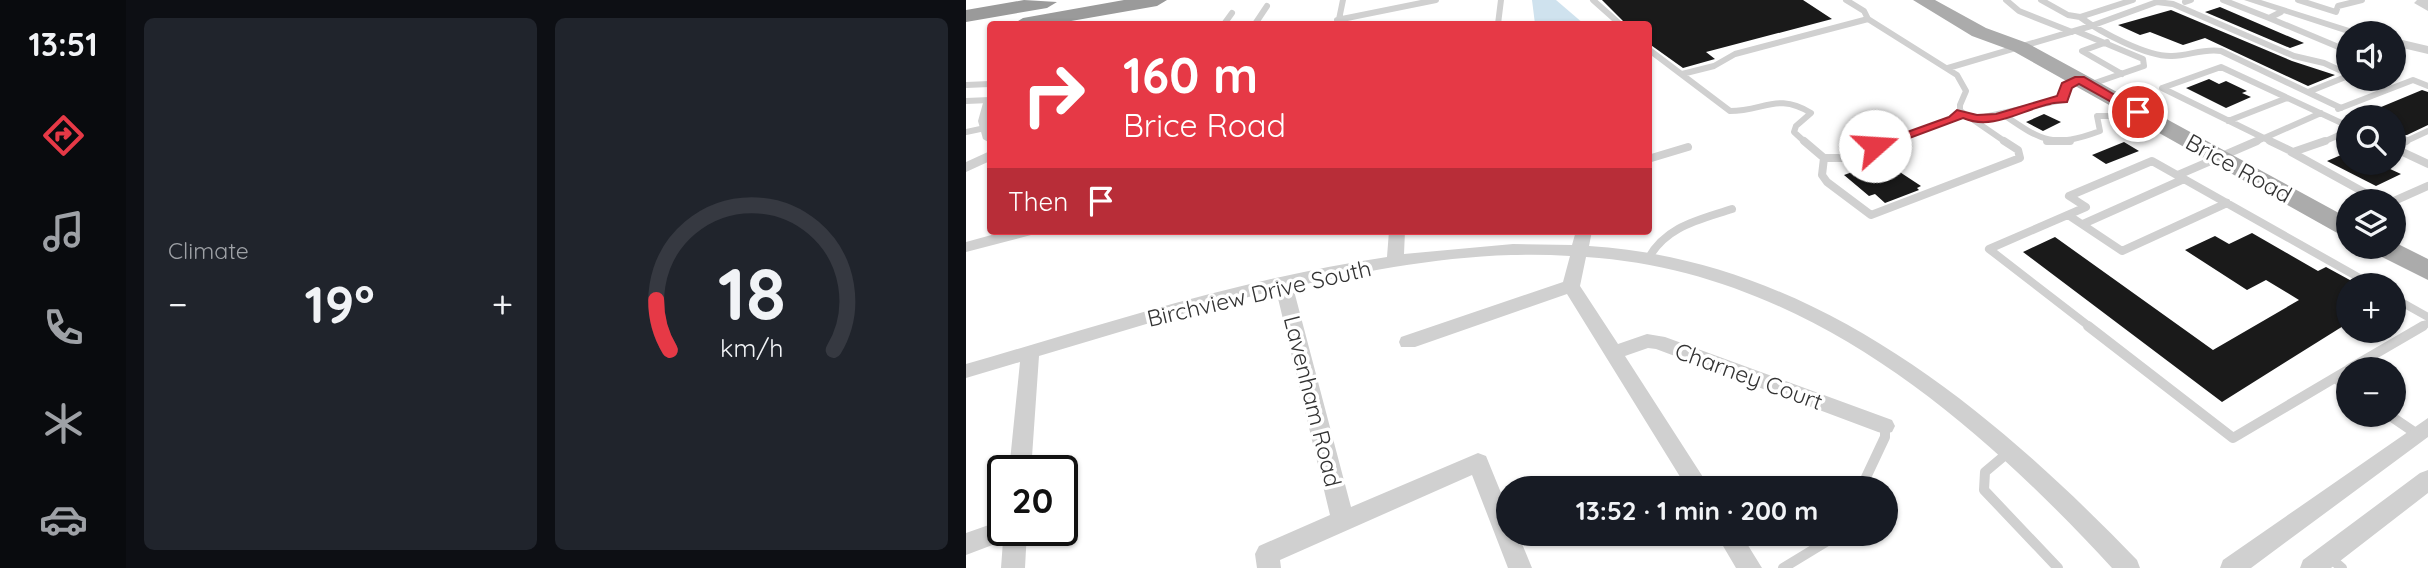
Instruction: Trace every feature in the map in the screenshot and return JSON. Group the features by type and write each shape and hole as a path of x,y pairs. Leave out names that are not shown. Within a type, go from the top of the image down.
{"highway":[{"path":"966,15 1038,0"},
{"path":"966,15 1059,0"},
{"path":"1040,21 1157,0"},
{"path":"966,35 987,31"}],"main road":[{"name":"Brice Road","path":"1922,0 1979,32 2020,47 2336,221"},
{"name":"Brice Road","path":"1946,0 1994,27 2020,47"},
{"path":"2406,259 2428,271"}],"street":[{"path":"2249,0 2336,27"},
{"path":"2425,0 2419,3 2428,8"},
{"path":"2406,46 2428,50"},
{"path":"987,111 987,128"},
{"path":"966,168 987,157"},
{"path":"966,247 1010,235"},
{"path":"1395,262 1397,235"},
{"path":"1583,235 1570,286 1691,476"},
{"name":"Birchview Drive South","path":"966,371 1283,282 1395,262 1501,252 1578,251 1648,259 1706,271 1762,289 1860,336 1933,388 2010,451 2128,568"},
{"name":"Lavenham Road","path":"1283,282 1343,520"},
{"path":"1408,342 1570,286"},
{"name":"Charney Court","path":"1612,353 1647,341 1658,342 1885,426"},
{"path":"1021,455 1030,353"},
{"path":"2232,568 2424,434"},
{"path":"1269,568 1267,554 1478,463 1520,568"},
{"path":"2328,564 2428,480"},
{"path":"966,544 987,536"},
{"path":"1013,568 1014,546"},
{"path":"1736,546 1750,568"}],"lane":[{"path":"1337,21 1343,0"},
{"path":"1342,21 1436,0"},
{"path":"1498,21 1501,0"},
{"path":"1592,0 1616,21"},
{"path":"1824,158 1822,175 1827,182 1863,212 1877,215 2020,158 2018,150 1992,134 1975,118 1962,112 1960,105 1966,91 1965,85 1948,68 1868,19 1864,11 1846,0"},
{"path":"1975,118 2004,115 2051,99 2062,100 2066,86 2122,74 2144,66 2143,58 2109,42 2018,10 2006,0"},
{"path":"2041,0 2068,15 2080,17 2133,0"},
{"path":"2223,0 2336,46"},
{"path":"2298,0 2336,12"},
{"path":"2328,25 2339,6 2362,0"},
{"path":"1948,68 2091,26 2157,2 2174,4 2294,56 2324,63 2336,69"},
{"path":"1257,21 1267,6"},
{"path":"2269,18 2281,12"},
{"path":"1226,21 1232,13"},
{"path":"2080,17 2091,26 2166,56 2205,46 2221,51 2336,106"},
{"path":"1682,74 1714,66 1735,54 1868,19"},
{"path":"2109,42 2081,51 2122,74"},
{"path":"1652,52 1730,111 1742,111 1778,100 1797,102 1811,113 1796,126 1794,132 1824,158 1843,158 1953,119 1962,112"},
{"path":"2336,122 2221,67 2162,89 2286,149 2358,189"},
{"path":"2308,92 2336,80"},
{"path":"2349,105 2413,80 2428,86"},
{"path":"966,85 987,84"},
{"path":"2228,121 2287,97"},
{"path":"966,102 987,101"},
{"path":"2083,224 2219,156 2320,113 2336,109"},
{"path":"2004,115 2042,140 2066,144 2100,131 2097,116 2124,116 2138,112"},
{"path":"2406,141 2428,131"},
{"path":"966,132 987,134"},
{"path":"2286,149 2301,151 2336,135"},
{"path":"1652,158 1688,147"},
{"path":"2406,153 2428,164"},
{"path":"2335,378 2233,438 1989,249 2086,207 2069,196 2152,161 2351,273"},
{"path":"2406,196 2428,186"},
{"path":"2068,215 2122,251 2227,203"},
{"path":"1648,259 1656,241 1667,232 1732,209"},
{"path":"2406,305 2428,317"},
{"path":"2371,357 2428,323"},
{"path":"2406,424 2424,434"},
{"path":"1867,476 1885,437 1885,426"},
{"path":"2010,451 1985,472 1984,490 1991,501 2058,568"},
{"path":"1783,568 1819,546"}],"water":[{"path":"1532,0 1556,0 1580,21 1535,21"}],"building":[{"path":"1602,0 1803,0 1832,19 1706,52 1715,59 1683,68 1652,46 1652,21 1623,21"},
{"path":"2220,7 2304,43 2290,48 2205,12"},
{"path":"2171,10 2292,61 2335,75 2308,86 2205,38 2183,45 2150,32 2140,35 2118,25"},
{"path":"2209,79 2219,84 2226,81 2247,91 2242,93 2251,97 2226,108 2186,88"},
{"path":"2422,90 2428,92 2428,125 2406,135 2406,105 2386,105"},
{"path":"2044,114 2061,122 2043,131 2026,122"},
{"path":"2124,142 2139,151 2106,164 2092,155"},
{"path":"2336,157 2336,166 2327,161"},
{"path":"1883,161 1921,186 1917,188 1919,190 1885,203 1875,194 1869,196 1844,175"},
{"path":"2354,175 2399,175 2376,186"},
{"path":"2252,233 2318,271 2326,267 2337,273 2336,331 2222,402 2023,252 2055,237 2213,350 2299,300 2266,280 2247,290 2185,250 2215,236 2229,244"}],"route":[{"path":"1875,146 1961,116 1962,112 1975,118 1997,117 2051,99 2062,100 2066,86 2080,80 2138,112"}]}
